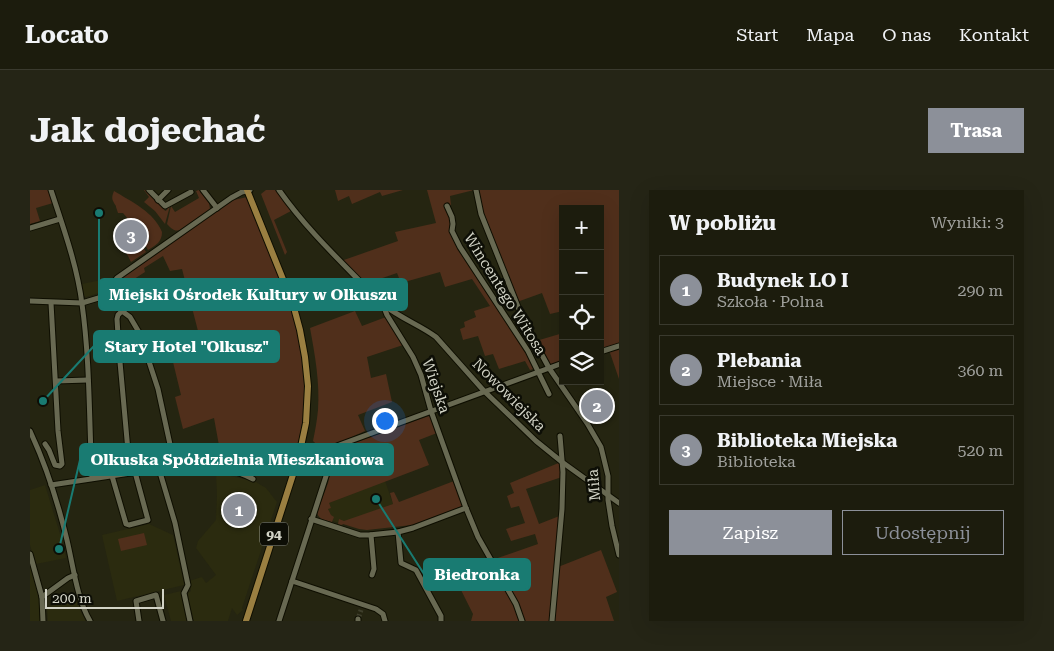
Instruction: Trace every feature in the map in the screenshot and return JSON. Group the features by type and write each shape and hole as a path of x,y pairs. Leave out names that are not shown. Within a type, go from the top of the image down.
{"main road":[{"name":"94","path":"246,621 301,447 306,423 308,386 300,330 284,281 248,190"}],"street":[{"path":"51,190 75,269 82,303 88,380 92,478"},
{"path":"149,190 165,206 191,192"},
{"path":"158,200 168,190"},
{"path":"203,190 217,208"},
{"path":"177,466 171,449 158,389 147,354 137,328 130,317 122,311 115,293 114,282 217,208 248,190"},
{"name":"Wiejska","path":"279,190 321,243 383,305 387,315 413,357 421,375 431,411 466,508 478,537 516,604 522,621"},
{"name":"Miła","path":"476,190 481,214 530,333 549,368 587,423 601,447 607,470 608,500 612,526 619,554"},
{"name":"Wincentego Witosa","path":"447,206 452,216 452,231 460,247 522,341 548,394"},
{"path":"30,228 60,219"},
{"path":"30,301 82,303 115,293"},
{"path":"45,444 55,465 60,466 62,464 58,431 51,303"},
{"name":"Nowowiejska","path":"383,305 398,316 436,337 484,391 536,441 562,462 619,502"},
{"path":"112,476 126,524 129,525 148,520 132,473 117,319 122,311"},
{"path":"604,351 619,346"},
{"path":"324,454 327,450 342,444 559,364"},
{"path":"56,381 88,380"},
{"path":"30,430 51,485 85,613 90,621"},
{"path":"552,621 562,509 563,481 560,436"},
{"path":"279,621 328,470 328,462 324,454 320,451 301,447"},
{"path":"51,485 177,466 224,468 248,475 253,479"},
{"path":"159,469 175,523 188,585 184,593 190,621"},
{"path":"311,519 360,535 371,535 413,528 466,508"},
{"path":"398,532 401,563 416,570 441,616 441,621"},
{"path":"371,535 374,569 372,575"},
{"path":"30,554 42,597 43,621"},
{"path":"42,597 75,575"},
{"path":"292,581 362,608 380,611 385,621"},
{"path":"139,621 136,601 156,595 163,621"}],"shaded area":[{"path":"30,190 49,190 53,203 36,208 40,221 30,224"},
{"path":"144,190 148,190 165,211 170,206 165,224 155,211 144,202 149,197"},
{"path":"199,190 209,203 210,209 180,230 173,229 167,224 171,206 175,212 199,198 196,191"},
{"path":"266,190 278,192 291,211 274,220 287,252 285,255 261,194"},
{"path":"335,190 403,190 382,196 380,192 352,204 349,196 338,201"},
{"path":"427,190 474,190 450,196 451,205 445,207 450,217 449,229 460,250 520,341 533,369 530,370 525,361 499,369 493,354 485,356 478,336 463,340 460,329 465,327 464,322 476,317 474,311 490,306 472,279 445,287 440,272 401,283 397,273 365,284 341,261 398,241 395,232 436,223"},
{"path":"477,190 619,190 619,379 609,350 604,351 604,205 559,205 559,312 550,314 542,293 517,302 483,215"},
{"path":"114,191 142,208 154,219 162,232 160,241 156,245 148,250 145,245 150,240 148,238 143,242 134,228 119,238 114,230 129,220 123,213 118,213 112,199"},
{"path":"247,197 280,275 299,336 306,379 305,402 297,448 283,444 226,467 220,451 214,418 183,429 175,397 181,395 173,362 202,354 182,269 170,271 163,256 144,268 145,272 117,290 116,283 234,200"},
{"path":"138,239 146,252 131,262 124,249"},
{"path":"106,279 108,290 84,296 82,284"},
{"path":"355,311 362,326 386,317 403,345 367,357 371,378 386,374 392,402 358,415 365,431 346,440 324,445 318,444 313,441 318,414 318,379 310,328"},
{"path":"559,334 559,365 551,368 536,341"},
{"path":"428,416 431,417 437,433 419,440 429,465 329,503 331,508 328,509 334,517 332,522 319,517 317,513 328,483 332,457 335,452 343,447"},
{"path":"561,462 562,477 526,489 539,524 562,515 558,567 601,550 617,592 606,597 614,621 471,621 473,614 451,570 467,561 473,571 492,560 538,544 535,534 511,541 506,529 525,523 519,506 511,508 507,496 514,493 510,483"},
{"path":"216,473 254,481 266,488 277,502 242,608 243,610 237,615 232,608 228,621 194,621 187,594 191,591 189,581 202,577 206,583 216,575 196,548 198,541 216,520"},
{"path":"385,481 393,504 342,524 333,521 328,509 329,503"},
{"path":"454,481 465,505 412,525 367,530 338,524 339,519 344,521 393,504 390,493 394,492 399,502"},
{"path":"45,485 66,558 36,564 30,545 30,490"},
{"path":"149,524 173,535 184,585 117,601 102,535"},
{"path":"144,533 147,545 121,551 118,539"},
{"path":"30,565 39,595 40,621 30,621"},
{"path":"181,591 188,621 171,621 164,595"},
{"path":"77,595 81,612 86,621 48,621 47,608"}],"tunnel":[{"path":"358,619 361,610"}],"place":[{"name":"Miejski Ośrodek Kultury w Olkuszu","path":"99,213"},
{"name":"Biblioteka Miejska","path":"131,236"},
{"name":"Stary Hotel \"Olkusz\"","path":"43,401"},
{"name":"Plebania","path":"597,406"},
{"name":"Biedronka","path":"376,499"},
{"name":"Budynek LO I","path":"239,510"},
{"name":"Olkuska Spółdzielnia Mieszkaniowa","path":"59,549"}]}
